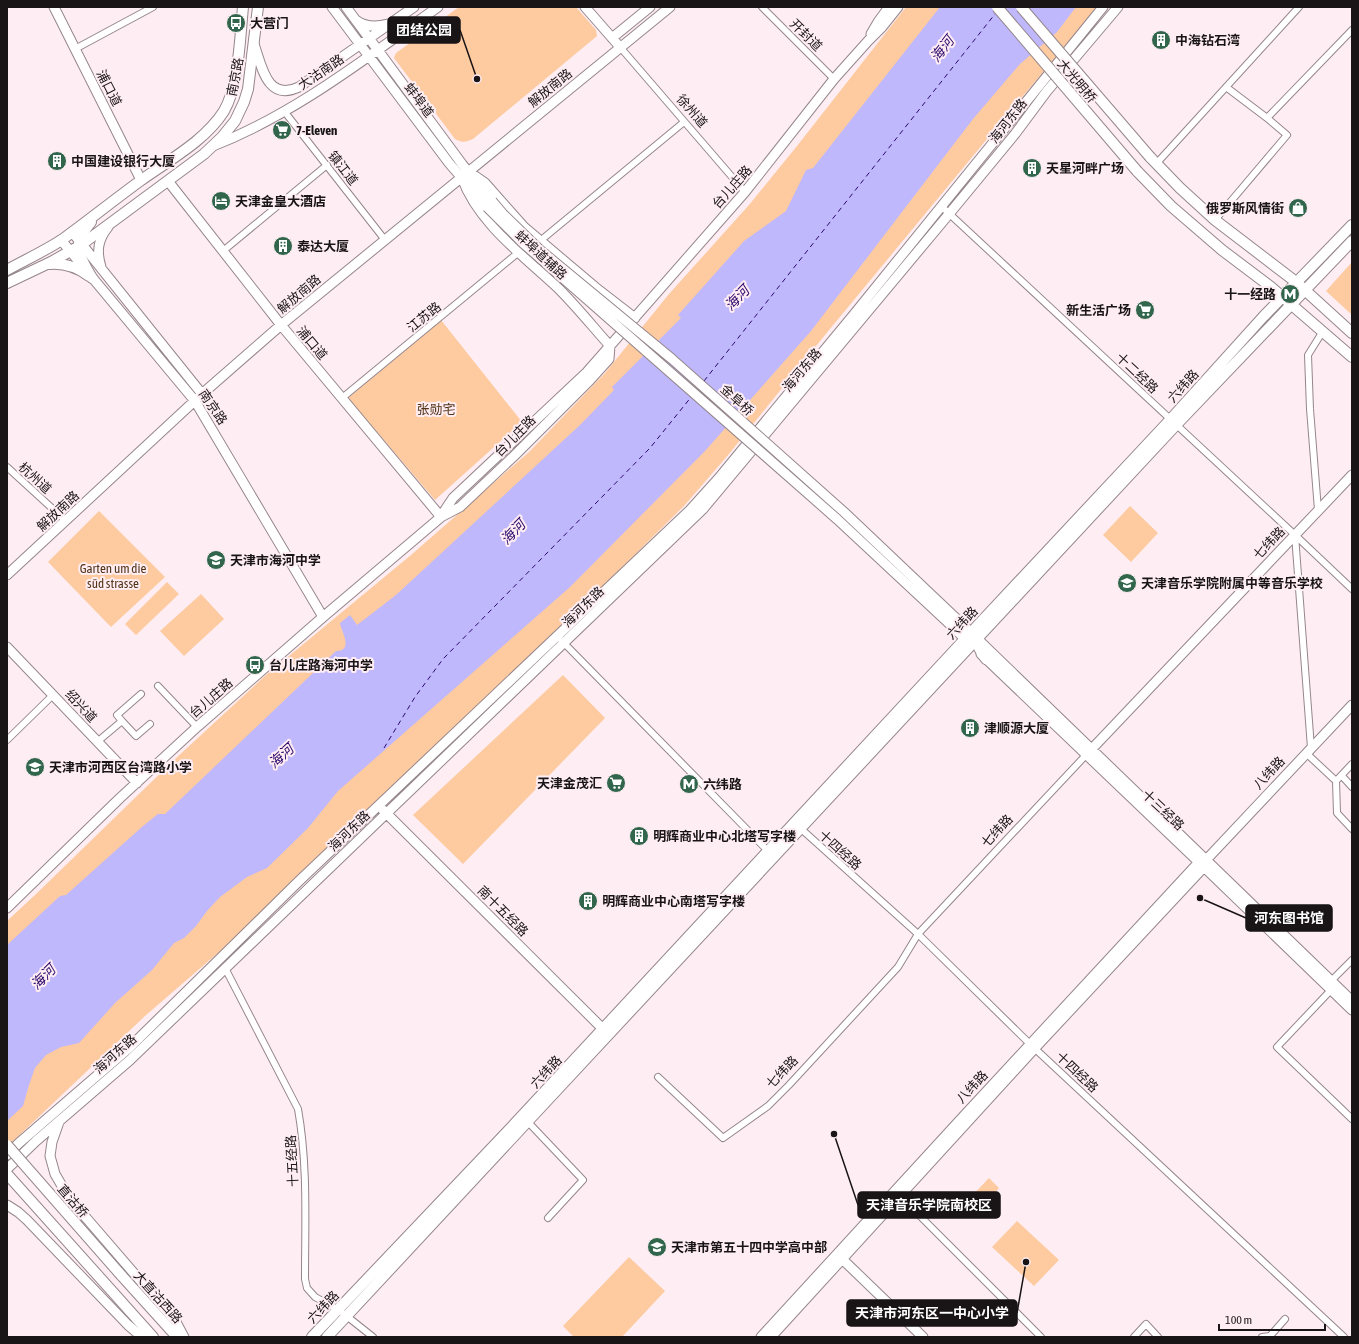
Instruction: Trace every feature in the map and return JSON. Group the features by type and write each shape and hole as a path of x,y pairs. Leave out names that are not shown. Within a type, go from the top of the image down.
{"main road":[{"name":"浦口道","path":"54,7 141,180"},
{"name":"南京路","path":"243,7 237,66 232,90 223,111 210,128 196,141 61,240 75,248 102,272 199,398 323,617"},
{"name":"南京路","path":"75,248 110,224 212,147 234,121 244,102 248,89 258,7"},
{"name":"蚌埠道","path":"332,7 445,157 465,172 486,183 524,227 594,287 635,318"},
{"name":"蚌埠道","path":"346,7 370,38 489,204"},
{"name":"大沽南路","path":"254,44 263,71 270,84 280,90 290,91 300,87 414,7"},
{"name":"大沽南路","path":"212,147 300,102 378,50 438,7"},
{"path":"585,7 620,47"},
{"path":"612,38 650,7"},
{"name":"解放南路","path":"7,575 199,398 281,325 465,172 484,159 670,7"},
{"name":"台儿庄路","path":"868,41 878,22 889,7"},
{"name":"台儿庄路","path":"7,908 197,727 441,517 453,498 587,372 745,192 834,79 882,27 898,7"},
{"name":"大光明桥","path":"997,7 1137,171 1171,206 1222,250 1282,296"},
{"name":"大光明桥","path":"1021,7 1153,161"},
{"name":"海河东路","path":"7,1169 36,1141 130,1060 386,814 700,500 801,379 1103,7"},
{"name":"海河东路","path":"7,1155 129,1048 378,806 703,509 949,214 1015,134 1047,91 1118,7"},
{"path":"355,19 364,24 375,26 395,21"},
{"path":"1153,161 1215,220 1296,282 1352,333"},
{"name":"蚌埠道辅路","path":"465,172 471,200 493,226 585,316 610,346"},
{"name":"浦口道","path":"168,181 281,325 441,517"},
{"name":"金阜桥","path":"489,204 523,243 958,626"},
{"path":"7,283 44,266 75,248 84,232 100,210"},
{"path":"102,272 97,250 102,236 110,224"},
{"name":"六纬路","path":"312,1337 607,1031 1174,422 1282,296 1352,225"},
{"name":"南京路","path":"72,232 75,248"},
{"path":"7,270 61,240"},
{"name":"六纬路","path":"973,639 984,619 1174,422 1292,304 1352,241"},
{"path":"40,252 54,249 75,248"},
{"path":"75,248 92,278"},
{"path":"44,266 56,264 68,265 79,269 92,278"},
{"name":"南京路","path":"92,278 199,398"},
{"path":"1282,296 1352,357"},
{"name":"七纬路","path":"1089,752 1352,474"},
{"path":"958,626 972,625 984,619"},
{"name":"十三经路","path":"958,626 1331,986 1352,1001"},
{"path":"973,639 986,659"},
{"name":"绍兴道","path":"7,647 137,783"},
{"name":"十三经路","path":"986,659 1089,752 1187,851 1221,874 1331,986 1352,1010"},
{"name":"八纬路","path":"761,1337 839,1256 1203,861 1218,848 1352,705"},
{"name":"南十五经路","path":"378,806 607,1031"},
{"path":"1218,848 1215,861 1221,874"},
{"name":"六纬路","path":"328,1337 528,1122 607,1031"},
{"name":"八纬路","path":"774,1336 839,1256 900,1196 1033,1046"},
{"path":"59,1121 52,1142 50,1156 55,1174 69,1198 176,1322 184,1337"},
{"name":"直沽桥","path":"7,1144 121,1275"},
{"path":"7,1174 152,1337"},
{"path":"7,1206 18,1212 27,1220 128,1325 142,1337"},
{"path":"839,1256 923,1337"},
{"name":"大直沽西路","path":"121,1275 176,1337"}],"street":[{"path":"75,48 153,7"},
{"name":"开封道","path":"762,7 834,79"},
{"path":"1153,161 1226,87 1299,7"},
{"path":"1267,118 1352,30"},
{"name":"徐州道","path":"620,47 745,192"},
{"path":"1215,220 1286,135 1267,118 1226,87"},
{"name":"镇江道","path":"284,111 385,240"},
{"path":"540,241 684,122"},
{"path":"223,251 327,165"},
{"name":"十二经路","path":"941,206 1352,589"},
{"name":"江苏路","path":"342,398 519,252"},
{"path":"1318,510 1310,409 1308,355 1323,331"},
{"name":"杭州道","path":"7,467 66,521"},
{"path":"1295,535 1309,750 1336,781 1337,813 1352,829"},
{"path":"560,640 771,854"},
{"path":"158,686 197,727"},
{"path":"141,694 117,715 136,736 150,724"},
{"path":"7,740 52,695"},
{"path":"97,742 122,721"},
{"name":"七纬路","path":"658,1077 723,1138 768,1106 898,967 918,934 1089,752"},
{"path":"1336,781 1352,764"},
{"path":"1342,776 1352,787"},
{"name":"十四经路","path":"797,826 918,934 1033,1046 1344,1337"},
{"path":"1352,960 1277,1047 1352,1119"},
{"name":"十五经路","path":"226,968 298,1109 301,1127 305,1191 305,1279 307,1288 315,1297 348,1316 373,1337"},
{"path":"528,1122 583,1180 548,1218"},
{"path":"900,1196 1041,1337"},
{"path":"1262,1337 1270,1336 1285,1319"},
{"path":"1134,1337 1146,1324 1158,1337"}],"green space":[{"path":"459,7 576,7 596,30 597,36 473,139 462,142 455,139 394,58 396,53"},
{"path":"906,7 1098,7 825,335 729,454 684,506 599,590 219,952 145,1016 7,1147 7,921 174,760 266,675 411,555 529,452 605,373 669,294 749,205"},
{"path":"1352,262 1352,315 1326,291"},
{"name":"张勋宅","path":"441,320 522,422 435,500 348,398"},
{"path":"1130,506 1158,533 1131,562 1103,535"},
{"name":"Garten um die süd strasse","path":"99,511 165,577 111,627 48,562"},
{"path":"167,582 179,594 136,635 125,624"},
{"path":"201,594 224,619 184,656 160,631"},
{"path":"563,675 605,718 463,864 413,815"},
{"path":"989,1178 999,1188 978,1211 967,1201"},
{"path":"1017,1221 1059,1260 1034,1286 992,1247"},
{"path":"629,1257 665,1291 622,1337 574,1337 563,1326"}],"water":[{"name":"海河","path":"940,7 1076,7 1057,32 1020,64 973,119 811,331 705,451 570,587 338,791 308,828 267,868 247,877 220,897 196,926 184,938 174,943 152,970 115,1003 79,1043 61,1047 46,1055 35,1068 23,1106 7,1121 7,945 60,896 66,895 143,826 158,814 165,814 336,651 342,650 346,644 340,623 350,615 357,625 396,595 580,425 614,390 612,387 681,318 678,315 744,241 786,211 806,170 813,168"}],"ferry route":[{"path":"704,381 995,14"},
{"path":"384,748 415,697 443,659 650,448 692,396"}],"place":[{"name":"大营门","path":"236,23"},
{"name":"中海钻石湾","path":"1161,40"},
{"name":"团结公园","path":"477,79"},
{"name":"7-Eleven","path":"282,130"},
{"name":"中国建设银行大厦","path":"57,161"},
{"name":"天星河畔广场","path":"1032,168"},
{"name":"天津金皇大酒店","path":"221,201"},
{"name":"俄罗斯风情街","path":"1298,208"},
{"name":"泰达大厦","path":"283,246"},
{"name":"十一经路","path":"1290,294"},
{"name":"新生活广场","path":"1145,310"},
{"name":"天津市海河中学","path":"216,560"},
{"name":"天津音乐学院附属中等音乐学校","path":"1127,583"},
{"name":"台儿庄路海河中学","path":"255,665"},
{"name":"津顺源大厦","path":"970,728"},
{"name":"天津市河西区台湾路小学","path":"35,767"},
{"name":"天津金茂汇","path":"616,783"},
{"name":"六纬路","path":"689,784"},
{"name":"明辉商业中心北塔写字楼","path":"639,836"},
{"name":"河东图书馆","path":"1200,898"},
{"name":"明辉商业中心南塔写字楼","path":"588,901"},
{"name":"天津音乐学院南校区","path":"834,1134"},
{"name":"天津市第五十四中学高中部","path":"657,1247"},
{"name":"天津市河东区一中心小学","path":"1026,1262"}]}
